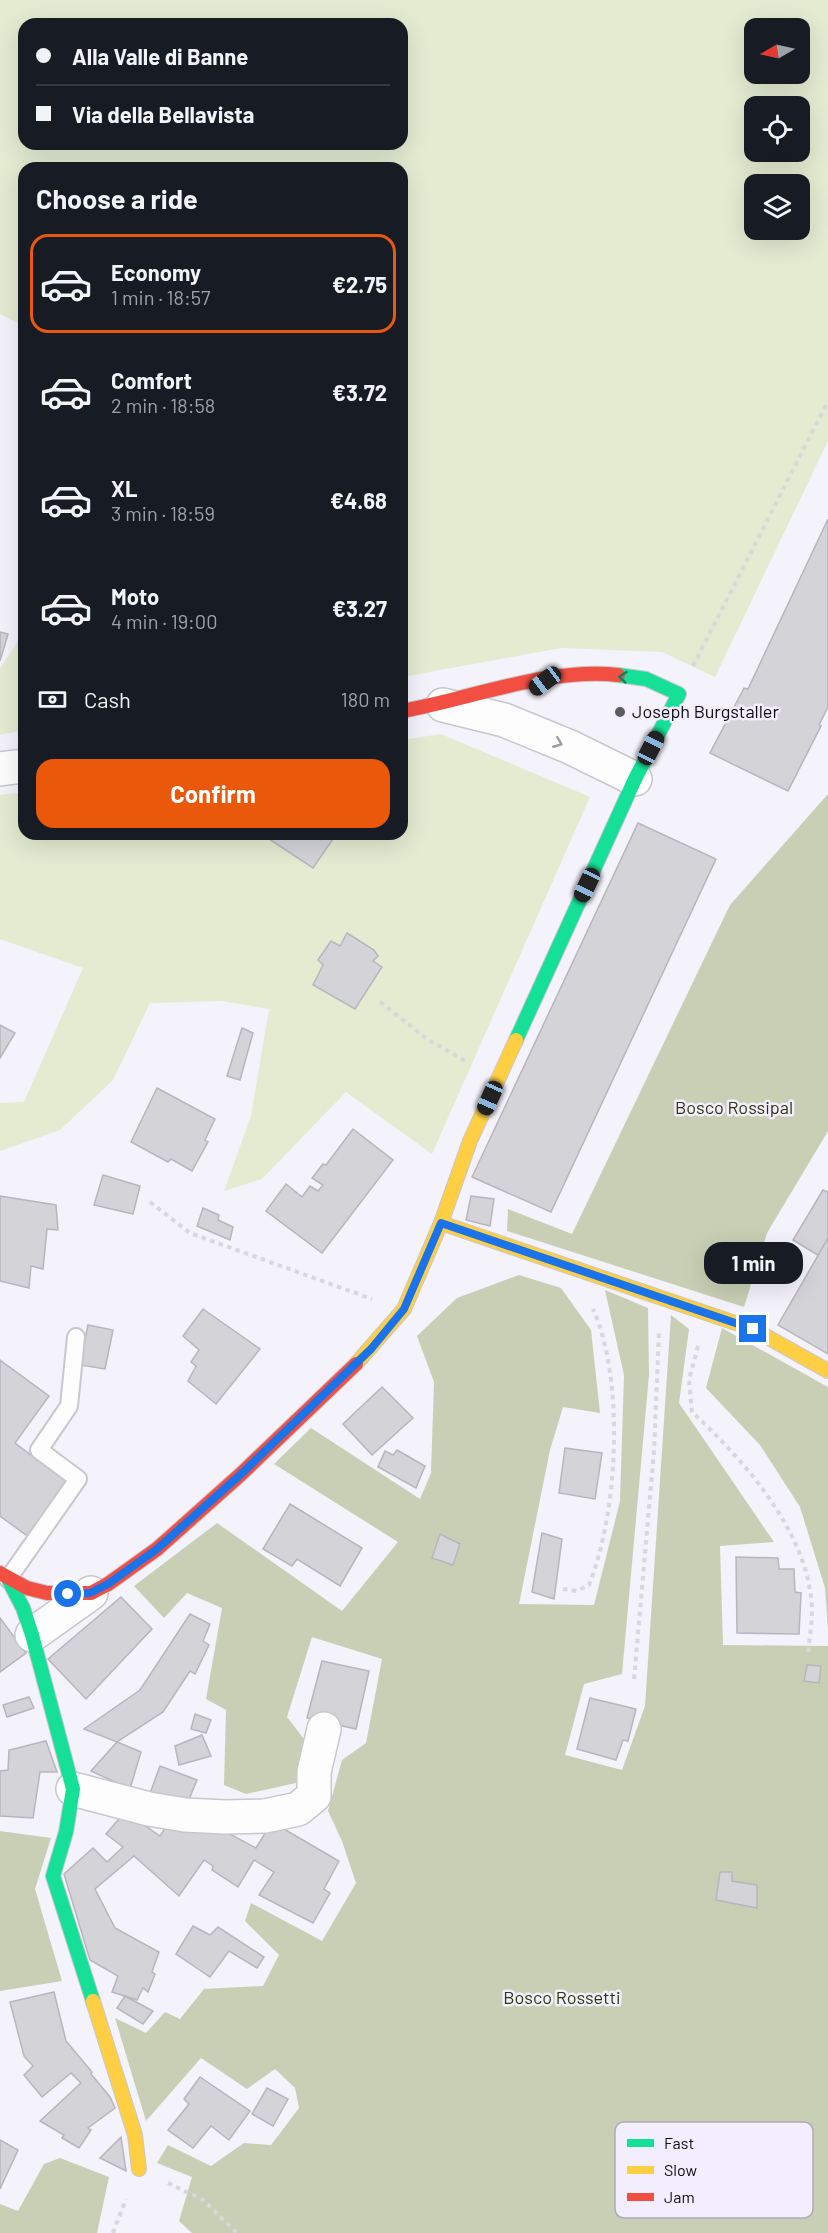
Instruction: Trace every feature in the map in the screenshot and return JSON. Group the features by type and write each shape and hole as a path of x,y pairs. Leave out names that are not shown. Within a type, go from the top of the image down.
{"street":[{"path":"32,1635 157,1549 240,1475 371,1349 404,1309 441,1223 470,1141 635,779 679,694 642,679 607,675 516,684 443,705 408,710"},
{"path":"516,726 522,705 530,692 545,681"},
{"path":"443,705 516,726 570,747 635,779"},
{"path":"0,770 18,767"},
{"path":"441,1223 753,1329 828,1371"},
{"path":"4,1576 47,1593 90,1593"},
{"path":"4,1576 23,1608 32,1635 73,1789 66,1832 53,1876 135,2135 138,2169"},
{"path":"73,1789 185,1815 265,1816 298,1809 314,1796 314,1772 324,1729"}],"lane":[{"path":"4,1576 78,1479 39,1450 69,1406 76,1337"}],"path":[{"path":"679,694 828,401"},
{"path":"380,1002 427,1039 462,1060 500,1076"},
{"path":"150,1202 190,1233 404,1309"},
{"path":"563,1589 577,1591 589,1585 596,1566 612,1484 614,1445 611,1376 604,1333 589,1300 564,1266"},
{"path":"634,1678 654,1451 660,1298"},
{"path":"706,1313 689,1380 692,1412 750,1470 804,1557 812,1599 808,1656"},
{"path":"138,2169 204,2200 237,2233"}],"green space":[{"path":"0,0 828,0 828,441 715,677 662,652 561,648 408,676 408,162 18,162 18,323 0,314"},
{"path":"18,638 18,731 0,735 0,668"},
{"path":"441,734 590,797 432,1154 346,1092 262,1179 224,1191 251,1116 269,1009 221,1001 150,1003 113,1080 60,1130 0,1151 0,1103 24,1102 83,968 0,939 0,795 18,793 18,840 408,840 408,739"},
{"name":"Bosco Rossipal","path":"828,794 828,1131 767,1233 744,1307 507,1231 508,1209 572,1234 730,905"},
{"name":"Bosco Rossetti","path":"519,1275 561,1288 591,1330 600,1413 563,1407 550,1450 519,1604 594,1605 620,1501 624,1375 605,1290 648,1308 649,1375 622,1674 584,1684 565,1755 622,1770 645,1706 671,1315 689,1329 679,1403 774,1542 720,1546 723,1645 828,1646 828,2233 192,2233 179,2221 192,2177 157,2163 168,2145 211,2166 244,2143 271,2145 299,2108 295,2088 275,2069 247,2089 201,2058 146,2121 115,2018 146,2033 165,2012 180,2019 204,1989 263,1986 279,1955 245,1921 251,1903 322,1941 356,1883 342,1841 328,1811 342,1760 366,1743 382,1659 312,1637 287,1717 304,1739 296,1783 246,1794 224,1785 226,1710 206,1699 222,1608 187,1593 164,1618 134,1586 217,1523 342,1611 398,1542 274,1464 311,1428 420,1499 431,1473 434,1382 417,1336 457,1298"},
{"path":"722,1328 828,1387 828,1630 825,1588 800,1507 760,1445 706,1388"},
{"path":"0,1831 51,1838 35,1889 62,1981 0,1991"},
{"path":"60,2158 109,2177 97,2233 0,2233 0,2204 18,2211 44,2164"}],"building":[{"path":"828,519 828,707 819,725 821,726 788,791 710,753 744,688 748,689"},
{"path":"0,632 8,634 0,661"},
{"path":"638,823 716,859 551,1212 472,1177"},
{"path":"271,840 332,840 313,868"},
{"path":"347,933 374,950 378,956 373,961 382,967 355,1009 313,985 323,965 318,960 331,941 340,946"},
{"path":"0,1025 15,1033 0,1058"},
{"path":"242,1028 253,1033 240,1080 227,1076"},
{"path":"157,1088 215,1119 205,1140 208,1142 192,1171 171,1159 168,1162 131,1142"},
{"path":"353,1129 393,1160 322,1253 266,1211 286,1184 302,1197 310,1186 318,1191 323,1185 312,1178 323,1164 326,1165"},
{"path":"103,1175 140,1186 133,1214 94,1205"},
{"path":"823,1190 828,1192 828,1238 819,1256 793,1240"},
{"path":"0,1196 56,1205 58,1230 47,1229 43,1269 31,1266 29,1288 0,1281"},
{"path":"471,1196 494,1199 490,1226 466,1220"},
{"path":"203,1208 219,1215 218,1220 233,1227 230,1240 197,1226"},
{"path":"828,1238 828,1354 778,1325"},
{"path":"203,1309 260,1349 216,1404 188,1381 196,1366 191,1362 199,1350 183,1336"},
{"path":"88,1325 113,1330 105,1369 80,1365"},
{"path":"0,1360 49,1396 15,1443 68,1483 30,1538 0,1516"},
{"path":"382,1387 413,1418 372,1455 343,1424"},
{"path":"565,1448 602,1453 595,1499 559,1493"},
{"path":"397,1450 425,1466 416,1488 378,1467 385,1451 393,1455"},
{"path":"290,1504 362,1548 340,1586 297,1559 292,1566 263,1549"},
{"path":"542,1533 562,1539 554,1599 532,1592"},
{"path":"440,1534 460,1544 453,1565 432,1558"},
{"path":"736,1557 778,1558 779,1569 794,1569 795,1592 801,1593 799,1634 737,1633"},
{"path":"121,1597 152,1629 86,1699 48,1659"},
{"path":"190,1614 210,1624 203,1641 209,1645 195,1674 190,1671 163,1712 117,1742 84,1729 140,1690"},
{"path":"0,1618 26,1653 0,1672"},
{"path":"322,1661 369,1671 356,1729 307,1718"},
{"path":"807,1665 821,1666 819,1683 804,1681"},
{"path":"29,1697 34,1708 7,1717 3,1705"},
{"path":"590,1698 636,1709 628,1741 623,1740 616,1760 577,1749"},
{"path":"195,1714 211,1720 206,1733 191,1729"},
{"path":"202,1735 211,1756 179,1765 175,1746"},
{"path":"46,1741 57,1772 40,1772 33,1818 0,1816 0,1771 8,1770 9,1750"},
{"path":"117,1742 141,1752 130,1789 91,1771"},
{"path":"160,1766 197,1780 185,1809 149,1796"},
{"path":"125,1812 160,1836 171,1819 213,1825 256,1848 272,1822 339,1861 324,1889 330,1893 313,1923 259,1895 274,1872 254,1860 238,1887 212,1870 213,1866 204,1860 179,1896 134,1856 95,1889 115,1928 159,1952 152,1972 155,1974 148,1992 143,1988 137,2000 112,1992 118,1976 90,1960 64,1874 93,1848 107,1862 123,1847 106,1834"},
{"path":"720,1872 732,1872 732,1881 757,1885 757,1908 716,1900"},
{"path":"193,1926 210,1935 218,1927 264,1957 257,1968 229,1951 210,1977 176,1954"},
{"path":"54,1992 66,2041 92,2072 91,2074 110,2097 115,2108 88,2128 91,2130 79,2148 62,2138 64,2135 40,2121 81,2083 71,2073 42,2097 24,2075 33,2066 24,2056 10,2002"},
{"path":"125,1996 153,2011 143,2024 117,2008"},
{"path":"200,2077 250,2111 229,2140 211,2126 193,2148 168,2130 189,2104 184,2099"},
{"path":"267,2088 288,2099 273,2126 252,2114"},
{"path":"121,2137 126,2171 100,2158"},
{"path":"0,2140 18,2150 0,2189"}],"traffic: fast":[{"path":"516,1040 635,779 679,694 646,679 618,675"},
{"path":"8,1579 23,1608 32,1635 73,1789 66,1832 53,1876 93,2001"}],"traffic: slow":[{"path":"356,1364 404,1309 441,1223 470,1141 516,1040"},
{"path":"441,1223 753,1329 828,1371"},
{"path":"93,2001 135,2135 139,2169"}],"traffic: jam":[{"path":"408,710 537,680 592,674 618,675"},
{"path":"0,1573 27,1588 47,1593 91,1593 108,1584 157,1549 240,1475 356,1364"}],"place":[{"name":"Joseph Burgstaller","path":"620,712"}],"route":[{"path":"68,1594 90,1593 108,1584 157,1549 240,1475 371,1349 404,1309 441,1223 753,1329"}]}
